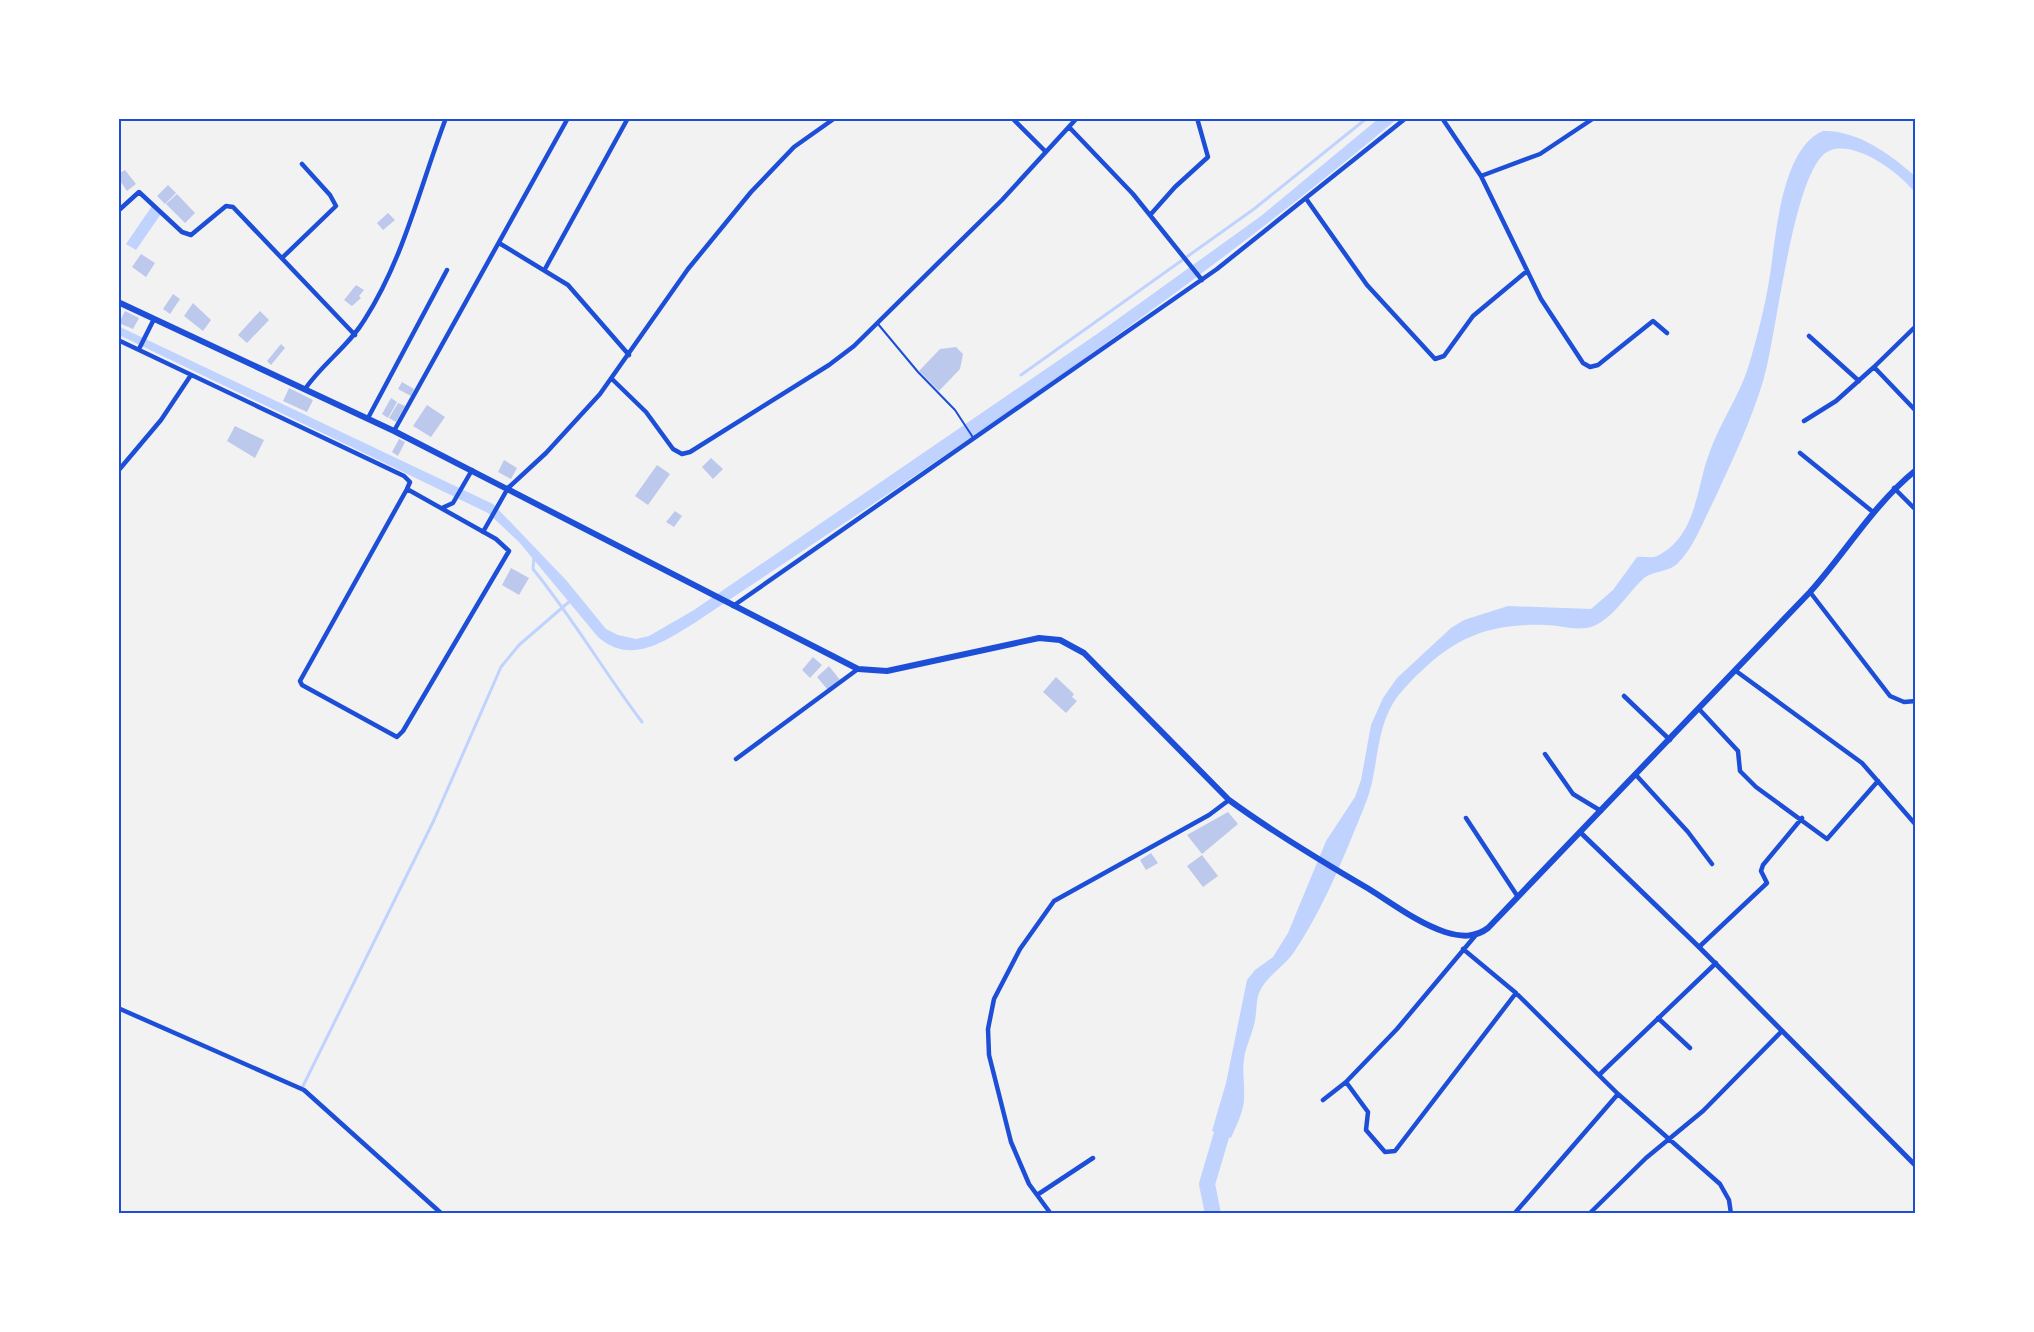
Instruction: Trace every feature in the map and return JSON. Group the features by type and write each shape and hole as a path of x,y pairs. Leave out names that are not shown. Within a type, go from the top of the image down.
{"main road":[{"path":"118,302 394,430 712,596 858,669 887,671 1039,638 1060,640 1084,653 1229,800 1310,855 1445,932 1475,936 1488,928 1736,671 1842,555 1873,512 1894,488 1916,470"}],"street":[{"path":"305,389 354,335 382,292 398,256 446,118"},
{"path":"394,430 568,118"},
{"path":"545,269 628,118"},
{"path":"483,532 508,488 577,421 612,379 688,269 751,192 794,147 836,118"},
{"path":"1012,118 1046,153"},
{"path":"612,379 646,411 670,446 677,452 686,454 830,365 878,324 1046,153 1077,118"},
{"path":"1151,214 1175,187 1208,157 1197,118"},
{"path":"731,605 1201,279 1307,200 1406,118"},
{"path":"1442,118 1481,176 1551,317 1587,366 1598,365 1650,322 1658,323 1667,333"},
{"path":"1481,176 1540,154 1594,118"},
{"path":"1069,127 1151,214 1201,279"},
{"path":"282,258 336,206 330,195 302,164"},
{"path":"118,211 139,192 182,232 191,235 226,206 231,206 354,335"},
{"path":"1307,200 1367,285 1435,359 1444,356 1483,306 1527,272"},
{"path":"499,243 545,269 576,291 629,355"},
{"path":"368,418 447,270"},
{"path":"139,348 154,319"},
{"path":"1804,421 1836,401 1874,368 1916,326"},
{"path":"1809,336 1859,381"},
{"path":"118,339 404,476 410,482 300,681 302,686 394,736 403,731 509,552 504,544 407,489"},
{"path":"1874,368 1916,411"},
{"path":"118,471 161,420 192,375"},
{"path":"1800,453 1873,512"},
{"path":"442,508 455,501 472,470"},
{"path":"1894,488 1916,510"},
{"path":"455,501 456,516"},
{"path":"1810,592 1890,696 1898,701 1916,701"},
{"path":"736,759 858,669"},
{"path":"1736,671 1839,745 1878,781 1916,825"},
{"path":"1624,696 1670,740"},
{"path":"1699,710 1738,751 1740,771 1756,787 1802,818 1827,839 1878,781"},
{"path":"1545,753 1573,794 1601,811"},
{"path":"1636,775 1688,832 1712,864"},
{"path":"1051,1214 1029,1184 1014,1151 990,1055 988,1021 1000,985 1037,922 1054,901 1209,815 1229,800"},
{"path":"1466,818 1518,897"},
{"path":"1700,947 1767,883 1761,871 1763,865 1802,818"},
{"path":"1580,832 1700,947 1916,1167"},
{"path":"1323,1100 1346,1082 1397,1029 1475,936"},
{"path":"1463,949 1516,993 1618,1094 1670,1137 1720,1184 1729,1200 1731,1214"},
{"path":"1599,1075 1716,963"},
{"path":"1346,1082 1368,1112 1366,1130 1368,1135 1385,1152 1392,1153 1516,993"},
{"path":"118,1008 304,1090 442,1214"},
{"path":"1658,1018 1690,1048"},
{"path":"1589,1214 1670,1137 1704,1111 1782,1031"},
{"path":"1515,1214 1618,1094"},
{"path":"1037,1195 1093,1158"}],"lane":[{"path":"878,324 964,423 974,438"}],"water":[{"path":"1378,119 1397,119 1314,187 1142,318 965,442 696,622 648,648 623,650 598,637 519,542 488,513 119,335 118,326 493,504 566,580 606,629 618,635 636,639 649,636 694,610 1097,334 1261,216"},
{"path":"1823,131 1861,139 1885,152 1915,176 1915,193 1886,166 1859,152 1846,149 1833,149 1823,155 1812,171 1794,226 1769,356 1759,393 1742,439 1703,523 1689,549 1678,563 1646,577 1610,615 1594,626 1570,628 1522,625 1482,632 1465,639 1434,660 1393,703 1382,731 1370,790 1342,861 1305,935 1294,952 1266,982 1259,993 1256,1017 1244,1059 1244,1100 1237,1124 1231,1138 1212,1131 1226,1083 1247,980 1255,970 1273,957 1288,933 1326,841 1355,797 1361,780 1371,725 1383,698 1397,678 1451,628 1464,620 1508,606 1591,609 1613,590 1637,557 1657,556 1672,546 1689,522 1705,465 1748,368 1758,334 1770,275 1778,217 1789,174 1798,155 1809,141"},
{"path":"152,206 161,214 136,250 126,244"}],"building":[{"path":"125,170 136,184 127,191 118,178 118,174"},
{"path":"168,185 176,193 165,204 157,196"},
{"path":"177,194 195,213 185,223 166,204"},
{"path":"388,213 395,220 383,230 377,223"},
{"path":"141,254 155,263 146,277 132,267"},
{"path":"356,285 364,290 359,296 361,298 352,306 344,300"},
{"path":"173,294 180,299 170,314 163,309"},
{"path":"193,303 211,320 203,331 184,316"},
{"path":"125,311 139,318 133,329 119,323"},
{"path":"260,311 269,320 247,343 238,335"},
{"path":"281,344 285,348 271,365 267,361"},
{"path":"956,347 963,354 960,369 939,391 919,371 940,349"},
{"path":"402,382 414,389 411,396 398,389"},
{"path":"289,388 313,400 307,412 283,401"},
{"path":"391,398 397,402 388,418 382,414"},
{"path":"398,403 405,406 396,422 389,418"},
{"path":"427,405 445,417 431,437 413,426"},
{"path":"235,426 264,440 255,458 227,441"},
{"path":"399,439 405,442 398,456 392,452"},
{"path":"711,458 723,469 713,479 702,467"},
{"path":"504,460 517,468 511,479 498,472"},
{"path":"657,465 670,474 648,505 635,496"},
{"path":"675,511 682,516 674,527 666,522"},
{"path":"511,568 529,578 519,595 502,585"},
{"path":"813,657 822,665 810,678 802,670"},
{"path":"829,666 840,680 828,690 817,677"},
{"path":"1056,677 1074,694 1072,697 1077,701 1066,713 1043,692"},
{"path":"1228,812 1238,824 1202,854 1187,835"},
{"path":"1151,853 1158,863 1146,870 1140,860"},
{"path":"1202,855 1218,876 1203,887 1187,866"}],"waterway":[{"path":"1021,375 1254,209 1367,118"},
{"path":"534,555 533,569 642,722"},
{"path":"303,1086 434,820 501,667 519,645 570,601"},
{"path":"1213,1214 1207,1184 1228,1113"}]}
